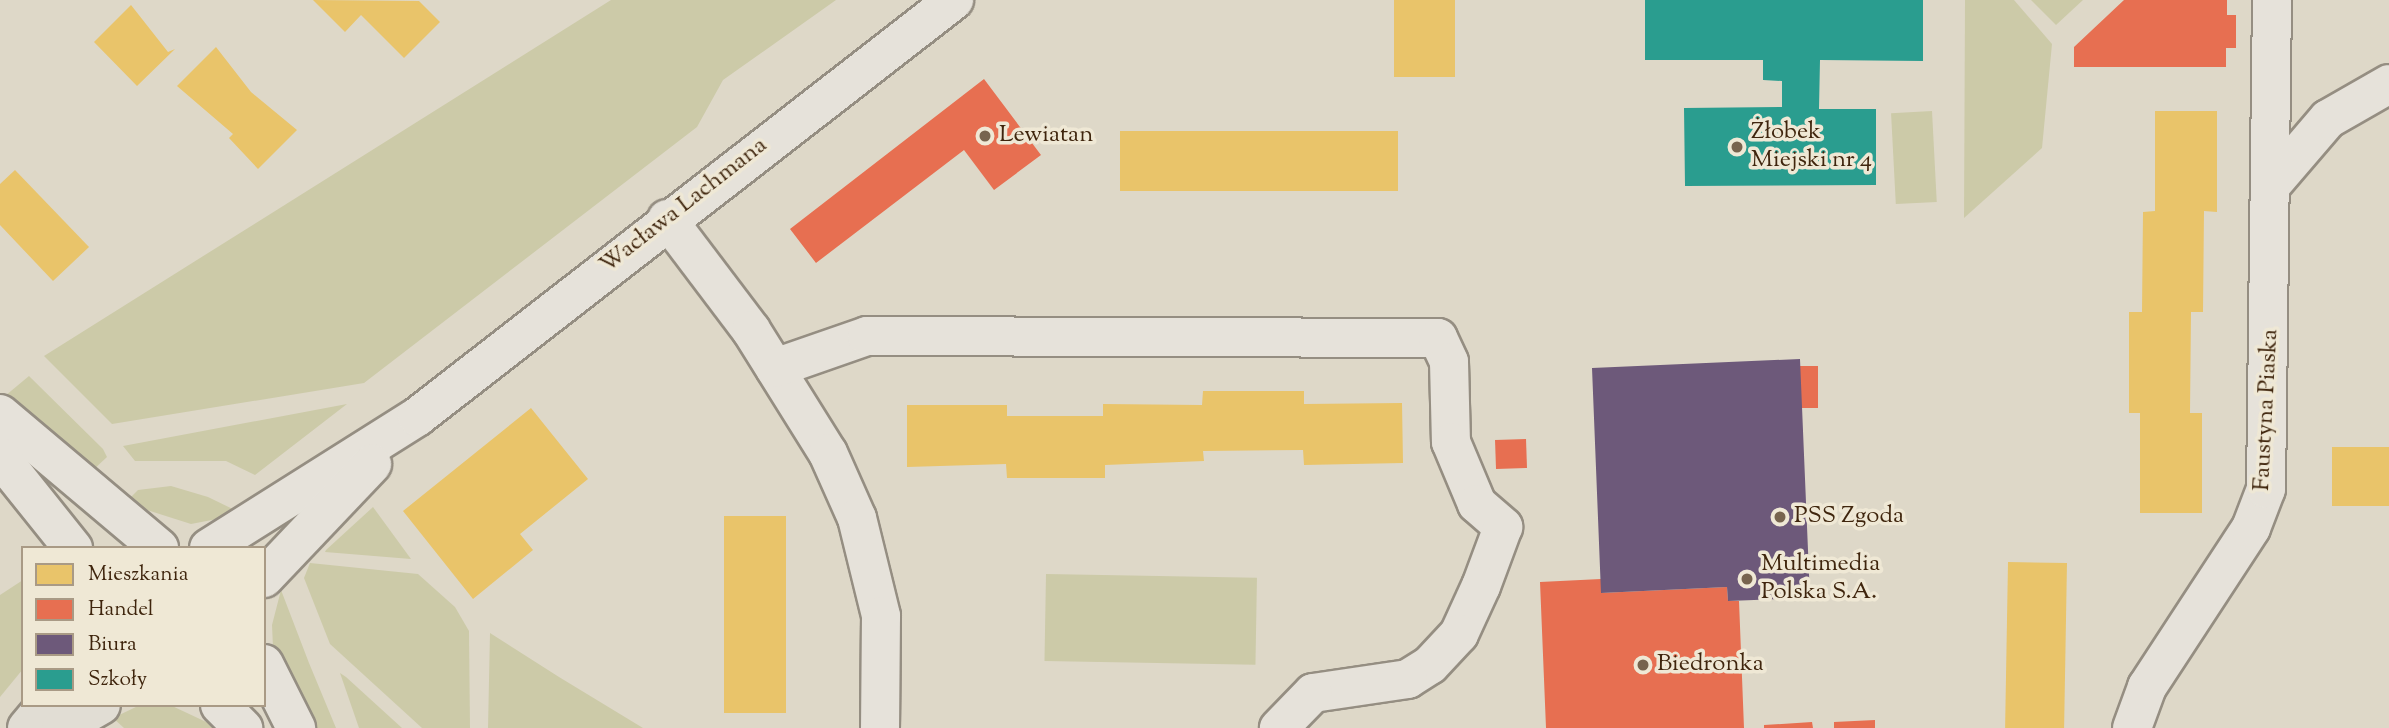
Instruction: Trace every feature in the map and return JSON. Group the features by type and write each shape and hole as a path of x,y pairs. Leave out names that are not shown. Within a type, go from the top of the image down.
{"main road":[{"path":"27,728 44,707"},
{"path":"61,728 98,707"}],"street":[{"name":"Wacława Lachmana","path":"212,546 417,417 667,219 954,0"},
{"name":"Faustyna Piaska","path":"2132,728 2147,687 2252,528 2266,489 2274,182 2272,0"},
{"path":"2274,182 2328,119 2389,84"},
{"path":"667,219 775,368 828,453 874,569 882,629 880,728"},
{"path":"775,368 867,336 1438,338 1449,362 1451,442 1477,504 1503,527 1459,634 1408,679 1312,693 1279,728"},
{"path":"0,414 157,546"},
{"name":"Wacława Lachmana","path":"266,576 417,417"},
{"path":"0,457 71,546"},
{"path":"266,668 296,728"},
{"path":"222,707 243,728"}],"shaded area":[{"path":"611,0 836,0 723,80 697,127 364,383 112,424 44,356"},
{"path":"1965,0 2014,0 2052,44 2042,148 1964,218"},
{"path":"2031,0 2083,0 2056,25"},
{"path":"1932,111 1937,202 1896,204 1891,113"},
{"path":"29,376 103,449 107,457 92,471 5,396"},
{"path":"347,404 255,475 226,461 135,461 123,446"},
{"path":"171,486 208,497 243,514 191,524 125,503 138,490"},
{"path":"373,507 411,559 325,552 326,550"},
{"path":"310,563 418,574 455,607 469,631 470,728 422,728 330,644 304,578"},
{"path":"1046,574 1257,578 1255,665 1044,661"},
{"path":"21,581 21,671 0,697 0,595"},
{"path":"281,590 336,728 315,728 274,670 272,625"},
{"path":"490,633 559,677 643,728 488,728"},
{"path":"340,673 346,677 402,728 359,728"},
{"path":"136,707 174,707 219,728 124,728 113,718"}],"building: Mieszkania":[{"path":"313,0 419,1 440,22 404,58 361,15 345,32"},
{"path":"1394,0 1455,0 1455,77 1394,77"},
{"path":"131,5 168,52 175,49 137,86 94,42"},
{"path":"216,47 251,92 297,130 258,169 229,138 233,134 177,86"},
{"path":"2155,111 2217,111 2217,212 2204,211 2203,312 2191,312 2190,413 2202,413 2202,513 2140,513 2140,413 2129,413 2129,312 2142,312 2143,212 2155,211"},
{"path":"1120,131 1398,131 1398,191 1120,191"},
{"path":"15,170 89,247 53,281 0,225 0,184"},
{"path":"1203,391 1304,391 1304,404 1402,403 1403,463 1304,465 1303,450 1203,451 1204,461 1105,465 1105,478 1007,478 1006,464 907,467 907,405 1007,405 1007,416 1103,416 1103,404 1202,405"},
{"path":"531,408 588,479 520,534 533,550 473,599 403,511"},
{"path":"2332,447 2389,447 2389,506 2332,506"},
{"path":"724,516 786,516 786,713 724,713"},
{"path":"2008,562 2067,563 2064,728 2005,728"}],"building: Handel":[{"path":"2124,0 2227,0 2227,15 2236,15 2236,48 2226,48 2226,67 2074,67 2074,47"},
{"path":"984,79 1041,155 994,190 964,150 816,263 790,229"},
{"path":"1800,366 1818,366 1818,408 1800,408"},
{"path":"1526,439 1527,468 1496,469 1495,440"},
{"name":"Biedronka","path":"1601,579 1601,593 1727,587 1728,601 1739,601 1744,728 1546,728 1540,582"},
{"path":"1875,720 1875,728 1834,728 1834,722"},
{"path":"1812,722 1813,728 1764,728 1764,725"}],"building: Biura":[{"path":"1800,359 1810,598 1728,601 1727,587 1601,593 1592,368"}],"building: Szkoły":[{"path":"1645,0 1923,0 1923,61 1820,60 1819,109 1876,109 1876,185 1685,186 1684,108 1782,107 1782,81 1763,80 1763,60 1645,60"}],"place":[{"name":"Lewiatan","path":"985,136"},
{"name":"Żłobek Miejski nr 4","path":"1737,147"},
{"name":"PSS Zgoda","path":"1780,517"},
{"name":"Multimedia Polska S.A.","path":"1747,579"},
{"name":"Biedronka","path":"1643,665"}]}
